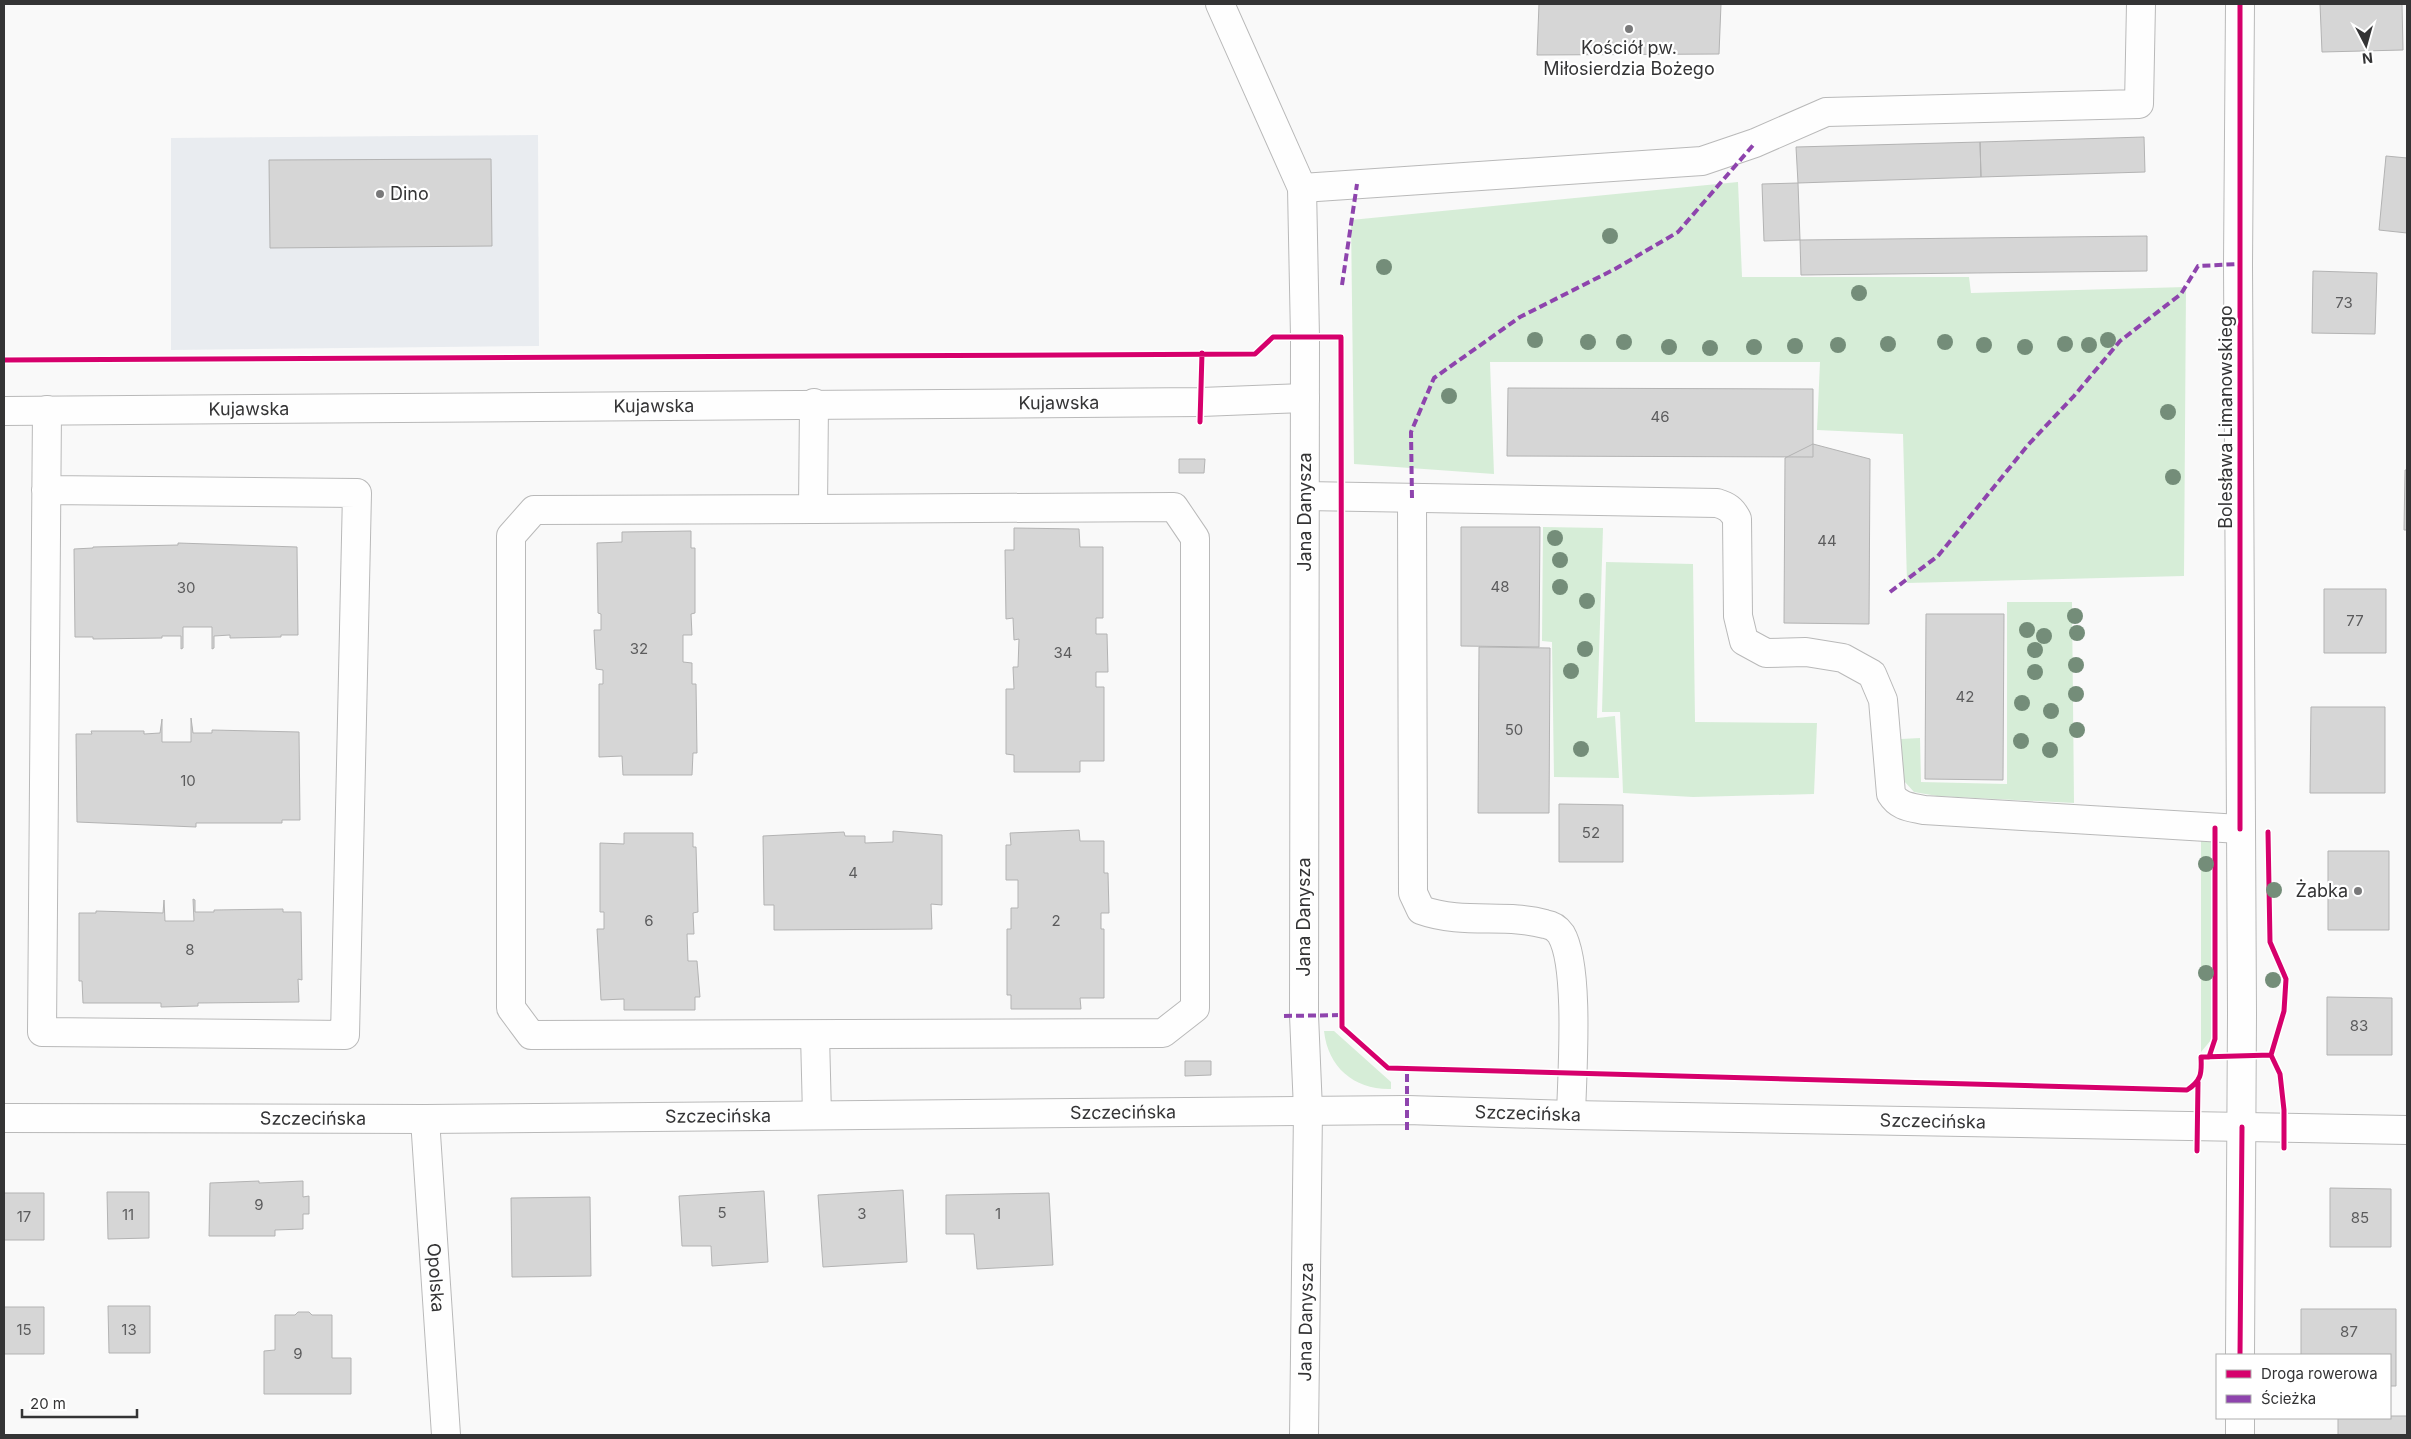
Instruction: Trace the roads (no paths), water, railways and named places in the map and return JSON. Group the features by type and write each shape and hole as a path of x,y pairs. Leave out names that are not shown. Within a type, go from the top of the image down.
{"street":[{"path":"1220,4 1302,188 1702,161 1755,143 1826,112 2139,104 2142,4"},
{"name":"Bolesława Limanowskiego","path":"2240,4 2242,1127 2240,1354"},
{"name":"Jana Danysza","path":"1302,188 1305,398 1304,1015 1308,1110 1304,1435"},
{"name":"Kujawska","path":"4,411 814,403 1201,402 1305,398"},
{"path":"813,509 814,403"},
{"path":"46,490 357,493 345,1035 42,1032 46,490 47,410"},
{"path":"1305,496 1717,503 1726,506 1733,511 1737,519 1738,616 1744,642 1766,653 1806,652 1842,658 1872,674 1883,700 1891,794 1896,802 1905,807 1924,810 2240,830"},
{"path":"1412,498 1413,893 1421,910 1441,917 1533,922 1555,927 1561,935 1573,981 1571,1116"},
{"path":"1174,507 1194,538 1196,1008 1163,1034 531,1035 511,1008 511,536 534,510 813,509 1174,507"},
{"path":"815,1035 817,1116"},
{"name":"Szczecińska","path":"4,1118 425,1119 1407,1110 1571,1116 2407,1130"},
{"name":"Opolska","path":"425,1119 446,1435"},
{"path":"2240,1419 2240,1435"}],"place":[{"name":"Kościół pw. Miłosierdzia Bożego","path":"1629,29"},
{"name":"Dino","path":"380,194"},
{"name":"Żabka","path":"2358,891"}]}
